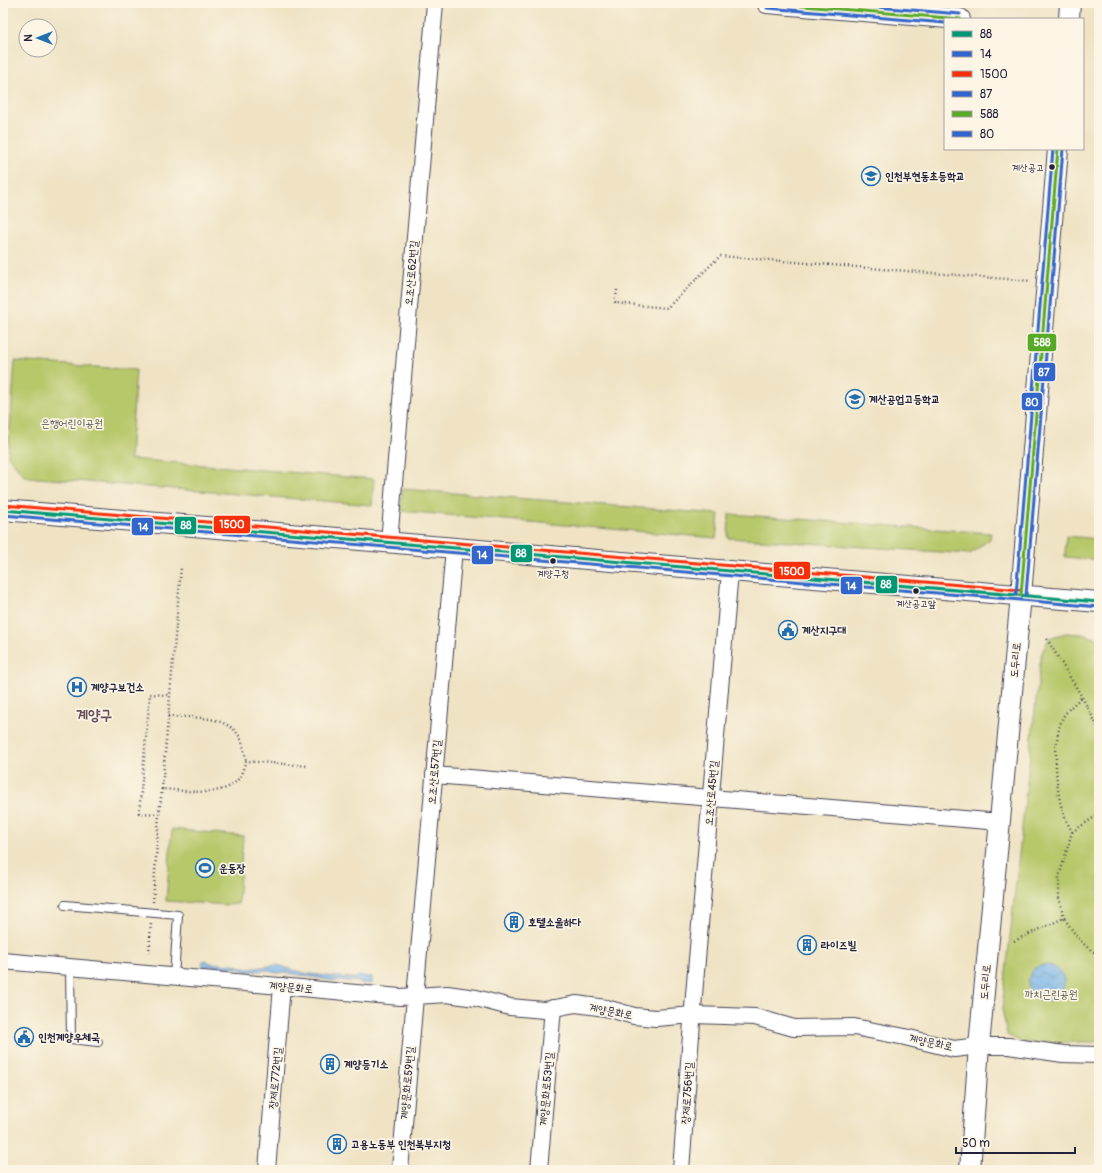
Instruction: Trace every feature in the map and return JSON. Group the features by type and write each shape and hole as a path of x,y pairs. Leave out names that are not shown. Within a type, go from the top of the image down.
{"street":[{"name":"오조산로62번길","path":"390,542 435,3"},
{"path":"771,3 948,18"},
{"path":"1069,18 1070,3"},
{"name":"도두리로","path":"970,1170 979,1046 1021,595 1058,150"},
{"path":"3,510 1099,602"},
{"name":"오조산로57번길","path":"414,996 454,548"},
{"name":"오조산로45번길","path":"693,1016 730,571"},
{"path":"434,775 1000,822"},
{"name":"계양문화로","path":"3,961 400,997 447,994 476,998 510,1008 544,1010 576,1004 606,1008 634,1016 656,1018 693,1016 755,1017 794,1028 854,1027 905,1036 954,1048 1009,1046 1063,1054 1099,1055"},
{"name":"장제로772번길","path":"267,1170 282,986"},
{"name":"계양문화로59번길","path":"400,1170 414,996"},
{"name":"계양문화로53번길","path":"540,1170 553,1008"},
{"name":"장제로756번길","path":"682,1170 693,1016"}],"lane":[{"path":"66,905 178,915 174,977"},
{"path":"70,967 71,1039 98,1042"}],"path":[{"path":"617,290 616,304 667,308 720,256 1047,283"},
{"path":"149,953 169,695 182,567"},
{"path":"1047,639 1082,697 1099,729"},
{"path":"159,814 140,813 140,805 150,694 169,695"},
{"path":"1082,697 1072,705 1063,718 1057,740 1056,765 1058,789 1064,814 1072,832 1059,877 1059,898 1064,918 1078,939 1092,952 1099,955"},
{"path":"162,789 209,792 219,791 228,787 238,779 246,761 242,742 233,730 225,723 213,720 168,716"},
{"path":"246,761 309,766"},
{"path":"1072,832 1099,814"},
{"path":"1014,941 1064,918"}],"green space":[{"name":"은행어린이공원","path":"15,361 136,370 130,459 374,479 372,505 25,477 8,456"},
{"path":"402,489 719,514 716,538 401,511"},
{"path":"729,514 991,533 990,539 970,554 728,538"},
{"path":"1066,536 1099,539 1099,560 1065,557"},
{"name":"까치근린공원","path":"1066,633 1082,634 1099,639 1099,1042 1023,1043 1007,1035 1002,1009 1041,655 1049,638"},
{"name":"운동장","path":"172,829 243,836 238,904 228,905 166,901"}],"water":[{"path":"207,960 210,963 220,963 224,965 233,964 248,969 277,965 304,973 334,977 372,977 372,984 359,983 356,981 334,981 284,972 276,973 267,970 248,972 229,967 219,969 210,966 205,968 202,964 203,961"},
{"path":"1046,965 1056,968 1061,973 1064,983 1061,993 1056,998 1046,1001 1036,998 1031,993 1028,983 1031,973 1036,968"}],"transit line":[{"name":"588","path":"767,3 948,18"},
{"name":"80","path":"828,3 960,14"},
{"name":"87","path":"767,8 944,23"},
{"name":"80","path":"1016,595 1053,150"},
{"name":"588","path":"1021,595 1058,150"},
{"name":"87","path":"1026,595 1063,150"},
{"name":"1500","path":"3,505 1021,590"},
{"name":"88","path":"3,510 1099,602"},
{"name":"14","path":"3,515 1021,600"},
{"name":"87","path":"1021,600 1099,607"}],"place":[{"name":"계산공고","path":"1052,167"},
{"name":"인천부현동초등학교","path":"871,176"},
{"name":"계산공업고등학교","path":"855,399"},
{"name":"계양구청","path":"553,561"},
{"name":"계산공고앞","path":"916,591"},
{"name":"계산지구대","path":"788,630"},
{"name":"계양구보건소","path":"77,687"},
{"name":"운동장","path":"205,868"},
{"name":"호텔소울하다","path":"514,922"},
{"name":"라이즈빌","path":"807,945"},
{"name":"인천계양우체국","path":"24,1037"},
{"name":"계양등기소","path":"330,1064"},
{"name":"고용노동부 인천북부지청","path":"337,1144"}],"district":[{"name":"계양구","path":"94,715"}]}
